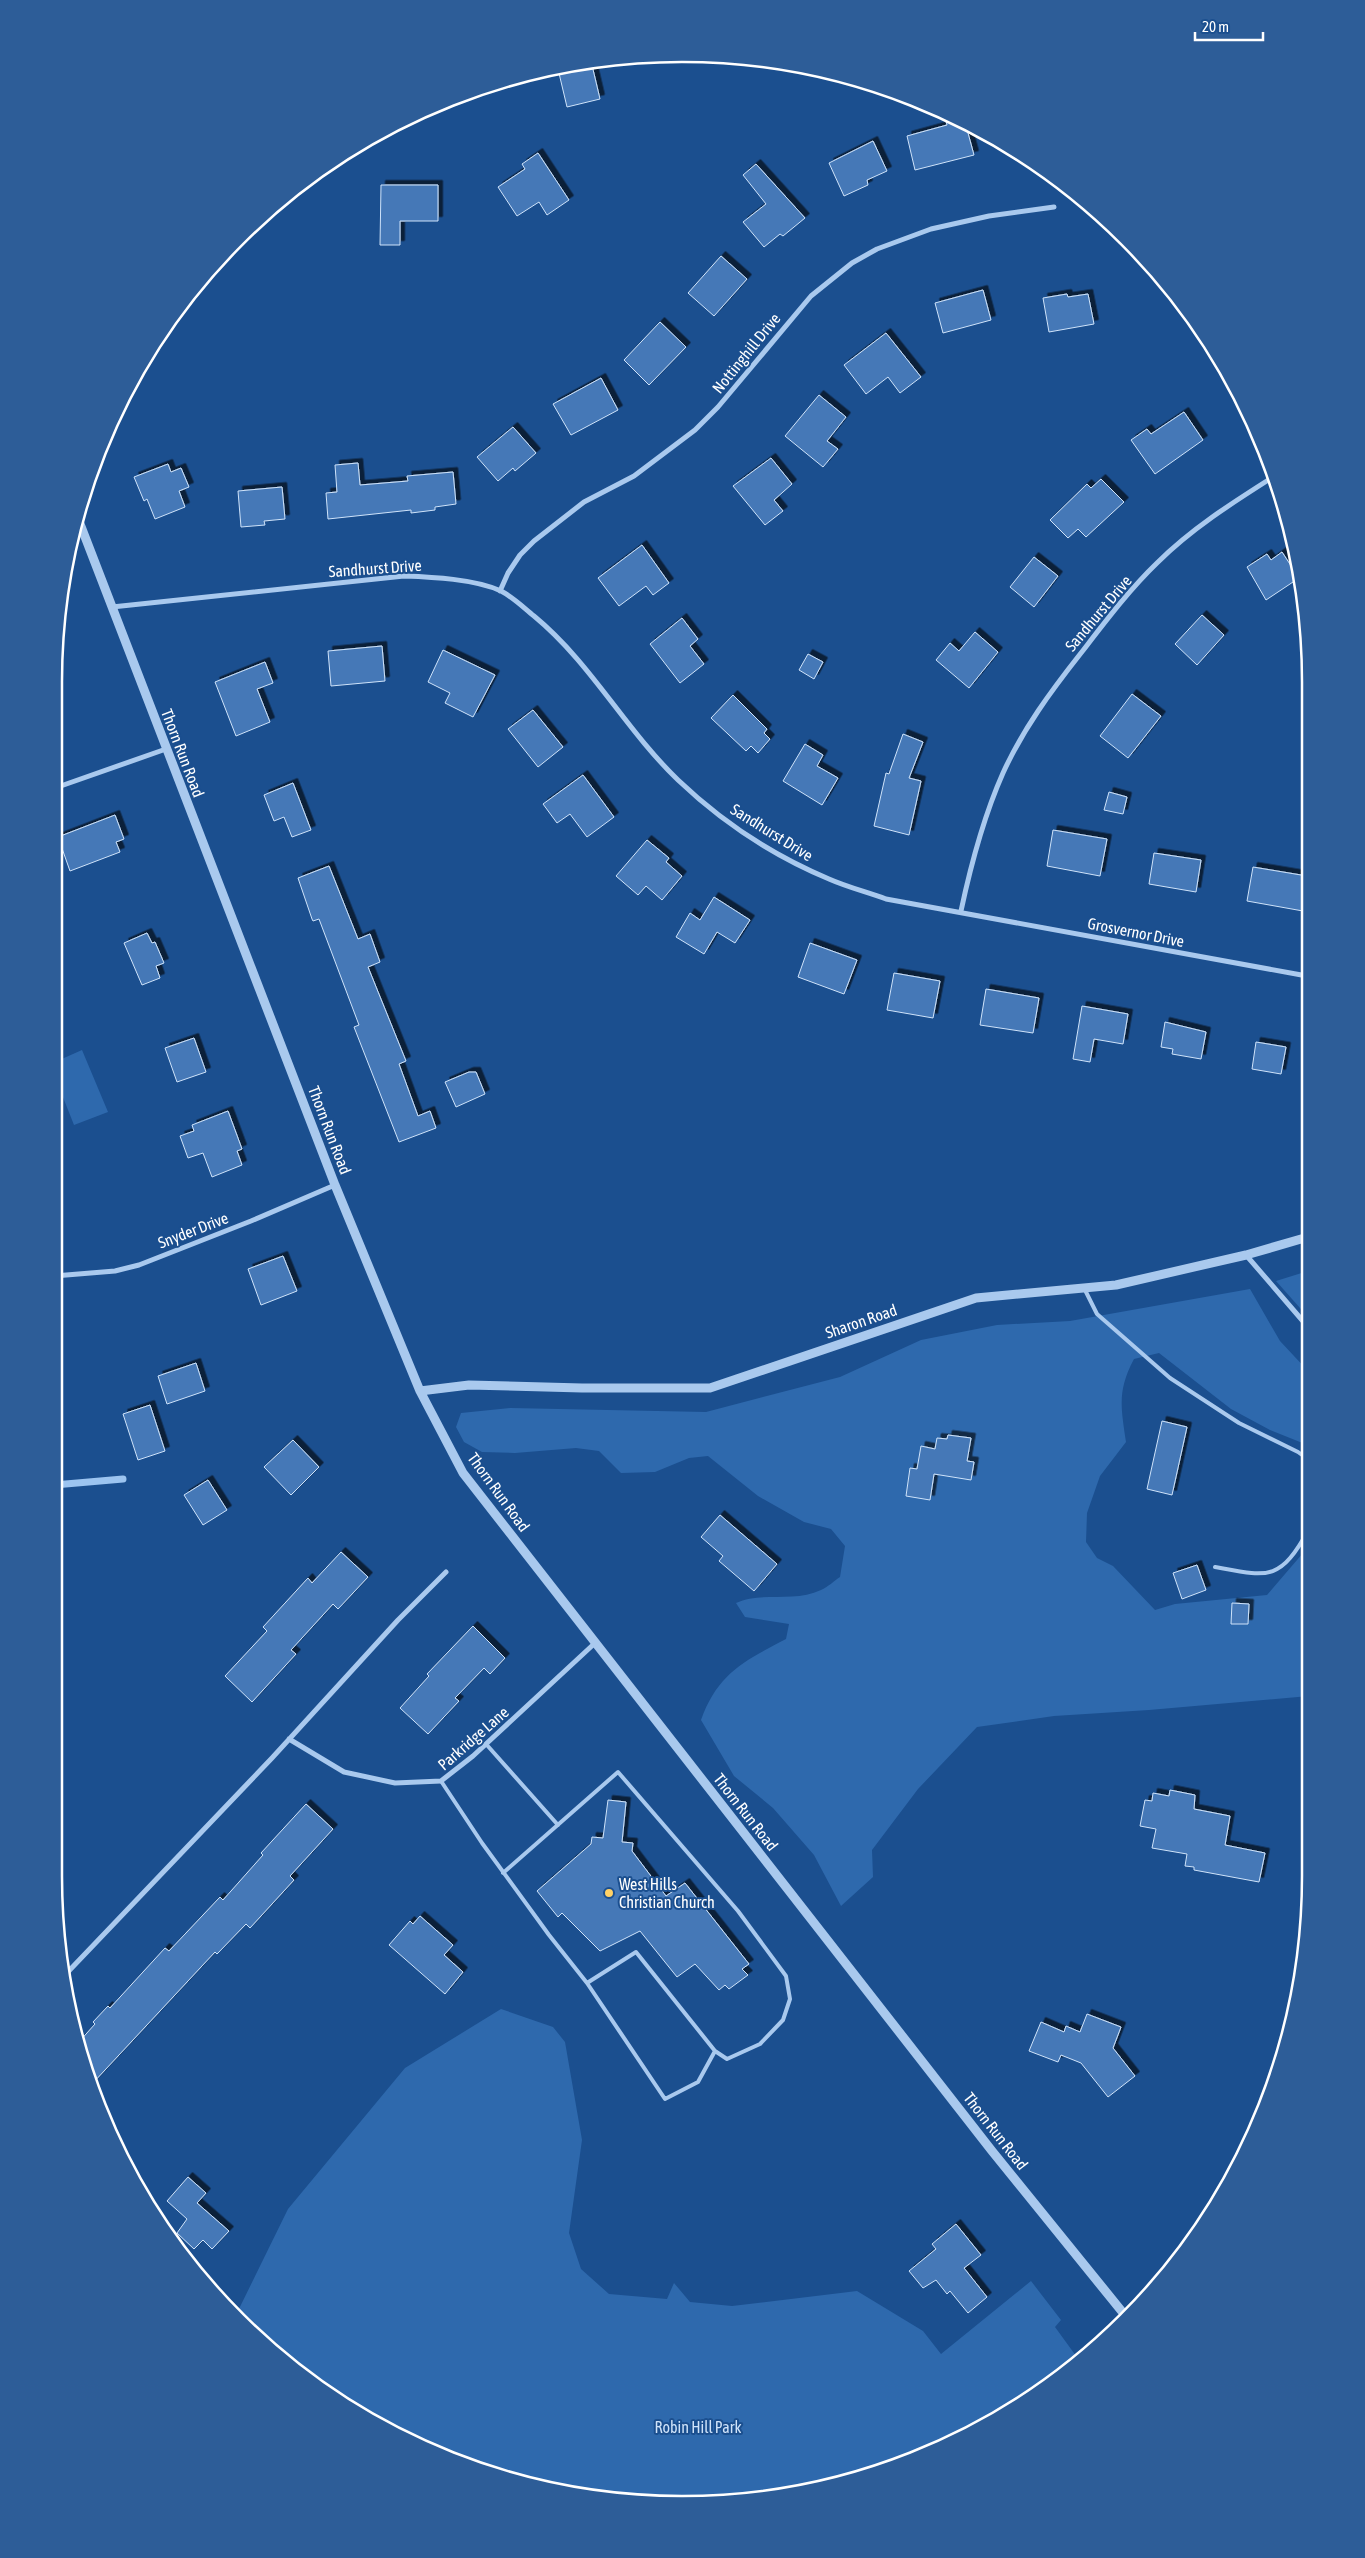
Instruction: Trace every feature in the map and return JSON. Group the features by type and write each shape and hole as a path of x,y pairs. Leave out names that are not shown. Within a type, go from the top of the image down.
{"street":[{"name":"Nottinghill Drive","path":"500,591 508,573 520,555 534,541 584,502 634,476 695,430 718,407 811,296 852,264 877,249 930,229 989,216 1054,207"},
{"name":"Sandhurst Drive","path":"112,607 396,576 430,577 475,584 500,591 563,641 603,688 638,737 679,781 748,835 830,880 886,899 961,911 974,851 999,783 1017,743 1040,706 1109,617 1157,563 1191,533 1269,480"},
{"name":"Thorn Run Road","path":"82,529 335,1185 420,1391 463,1473 986,2143 1123,2312"},
{"path":"62,786 166,750"},
{"name":"Grosvernor Drive","path":"961,911 1282,974 1302,976"},
{"name":"Snyder Drive","path":"62,1275 115,1271 139,1265 251,1221 335,1185"},
{"name":"Sharon Road","path":"420,1391 469,1385 582,1388 710,1388 976,1298 1116,1285 1246,1255 1302,1239"},
{"path":"1246,1255 1302,1320"},
{"path":"70,1970 289,1739 398,1620 446,1572"},
{"name":"Parkridge Lane","path":"289,1739 344,1772 395,1783 441,1781 486,1744 595,1643"}],"lane":[{"path":"1084,1288 1097,1314 1170,1378 1239,1423 1302,1455"},
{"path":"1215,1567 1258,1575 1273,1573 1288,1562 1302,1541"},
{"path":"486,1744 558,1824"},
{"path":"503,1872 618,1772 738,1911 786,1976 790,1999 783,2020 760,2044 728,2059 715,2051 636,1952 587,1983"},
{"path":"441,1781 503,1872 587,1983 665,2099 698,2082 715,2051"}],"green space":[{"path":"82,1050 108,1112 74,1125 62,1095 62,1059"},
{"path":"1302,1273 1302,1310 1276,1281"},
{"path":"1250,1289 1280,1341 1302,1365 1302,1443 1270,1430 1231,1409 1159,1353 1134,1359 1125,1381 1122,1399 1126,1442 1100,1476 1087,1513 1086,1542 1097,1558 1113,1566 1155,1610 1175,1604 1267,1595 1302,1554 1302,1697 1054,1716 977,1727 918,1789 872,1850 873,1877 841,1906 814,1855 773,1808 734,1776 701,1720 716,1691 734,1670 757,1654 786,1639 789,1624 745,1617 736,1603 756,1598 800,1596 824,1589 840,1577 845,1546 831,1529 804,1522 758,1496 708,1456 689,1458 655,1472 621,1473 599,1451 576,1448 515,1453 482,1452 464,1442 456,1427 461,1413 510,1408 706,1412 840,1377 921,1340 997,1325 1070,1321"},
{"name":"Robin Hill Park","path":"501,2009 553,2027 565,2042 582,2140 569,2233 581,2269 609,2294 667,2299 674,2283 690,2302 732,2306 857,2291 923,2331 941,2354 1031,2281 1061,2320 1055,2327 1075,2355 1027,2391 957,2432 882,2463 803,2484 763,2490 682,2496 602,2490 562,2484 522,2474 483,2463 445,2448 408,2432 338,2391 274,2342 239,2309 288,2209 405,2068"}],"building":[{"path":"593,69 600,99 567,107 559,75"},
{"path":"946,121 968,132 974,155 915,170 907,136 947,125"},
{"path":"873,141 887,171 867,180 868,185 844,196 829,163"},
{"path":"538,153 569,200 547,215 539,202 517,216 498,187 525,169 522,164"},
{"path":"756,164 805,218 783,236 780,234 764,247 743,222 766,204 743,175"},
{"path":"381,185 438,185 438,221 400,221 400,245 380,245"},
{"path":"721,256 747,279 714,316 688,293"},
{"path":"983,290 991,320 943,333 935,303"},
{"path":"1067,294 1068,297 1088,294 1094,324 1049,332 1043,298"},
{"path":"660,322 686,347 649,385 624,360"},
{"path":"886,333 921,377 900,393 888,377 866,394 844,365"},
{"path":"601,378 618,410 571,435 553,404"},
{"path":"819,395 846,417 827,441 838,449 823,467 785,436"},
{"path":"1184,412 1203,440 1155,474 1131,440 1147,429 1151,434"},
{"path":"513,427 536,453 515,471 513,468 498,481 477,457"},
{"path":"771,458 792,484 774,500 783,511 765,525 733,486"},
{"path":"358,463 360,485 408,481 407,476 453,472 456,504 435,507 435,510 411,513 411,510 328,519 326,493 337,492 335,465"},
{"path":"168,464 171,472 181,468 189,487 179,491 185,507 155,519 147,499 144,501 134,477"},
{"path":"1101,479 1124,502 1086,537 1078,529 1068,538 1050,520 1087,484 1091,488"},
{"path":"282,487 285,519 264,521 265,525 241,527 238,491"},
{"path":"642,545 669,583 653,595 646,586 619,606 598,578"},
{"path":"1282,552 1292,567 1294,581 1266,600 1247,567 1267,554 1271,560"},
{"path":"1034,557 1058,576 1034,607 1010,587"},
{"path":"1202,615 1224,635 1197,665 1175,644"},
{"path":"682,618 698,639 690,646 704,664 680,683 650,644"},
{"path":"975,632 998,652 969,688 936,660 950,643 959,651"},
{"path":"382,646 385,681 331,686 328,651"},
{"path":"443,650 495,675 473,717 445,703 450,693 428,682"},
{"path":"808,654 823,662 814,679 799,670"},
{"path":"265,662 273,683 257,689 270,722 236,736 215,682"},
{"path":"1132,694 1161,716 1128,758 1100,736"},
{"path":"733,695 767,729 764,733 770,739 758,753 751,746 746,751 711,718"},
{"path":"533,710 563,747 538,767 508,729"},
{"path":"903,734 923,742 909,778 921,781 909,835 874,826 886,773 889,774"},
{"path":"805,744 823,755 817,766 838,778 822,805 783,781"},
{"path":"583,775 614,817 587,837 570,814 557,823 543,804"},
{"path":"293,783 311,830 292,837 284,817 274,821 264,795"},
{"path":"1109,792 1127,797 1123,814 1104,810"},
{"path":"115,815 124,839 116,842 120,852 70,871 62,848 62,835"},
{"path":"1053,830 1107,839 1100,876 1047,866"},
{"path":"647,840 669,858 666,862 682,876 662,900 646,886 638,895 616,876"},
{"path":"1154,853 1201,860 1196,892 1149,884"},
{"path":"329,866 358,939 370,934 380,962 368,967 406,1061 399,1064 418,1116 430,1111 436,1128 399,1142 354,1027 359,1025 319,919 313,921 298,878"},
{"path":"1253,867 1302,875 1302,911 1247,901"},
{"path":"714,897 750,920 735,943 717,932 704,954 676,937 690,913 700,920"},
{"path":"147,933 152,943 155,942 164,963 156,966 160,978 142,985 124,943"},
{"path":"810,943 857,960 844,994 798,977"},
{"path":"894,973 940,981 933,1018 887,1010"},
{"path":"986,989 1039,998 1033,1033 980,1025"},
{"path":"1082,1006 1128,1014 1123,1044 1094,1039 1090,1062 1073,1059"},
{"path":"1165,1022 1206,1032 1201,1059 1172,1054 1173,1049 1161,1047"},
{"path":"194,1038 206,1072 177,1082 165,1048"},
{"path":"1256,1042 1286,1047 1281,1074 1252,1069"},
{"path":"469,1072 476,1072 485,1094 456,1107 445,1082"},
{"path":"228,1111 242,1149 237,1151 242,1165 212,1177 203,1153 188,1158 180,1136 194,1131 192,1125"},
{"path":"283,1256 297,1291 261,1305 248,1269"},
{"path":"196,1363 205,1391 167,1404 158,1376"},
{"path":"150,1405 165,1451 138,1460 123,1414"},
{"path":"1162,1421 1187,1427 1172,1495 1147,1489"},
{"path":"948,1435 971,1438 967,1461 974,1462 971,1480 934,1474 930,1500 906,1496 910,1468 917,1469 921,1446 935,1449 937,1438 947,1439"},
{"path":"293,1440 319,1467 291,1495 264,1467"},
{"path":"208,1480 227,1510 203,1525 184,1495"},
{"path":"720,1515 777,1564 754,1591 719,1561 723,1556 701,1537"},
{"path":"341,1552 368,1577 338,1609 333,1604 291,1650 296,1654 252,1702 225,1676 267,1631 263,1627 308,1578 312,1583"},
{"path":"1197,1565 1206,1590 1182,1599 1173,1573"},
{"path":"1232,1603 1249,1604 1248,1624 1231,1624"},
{"path":"473,1626 505,1658 490,1674 484,1668 455,1698 459,1701 428,1734 400,1708 429,1676 427,1674"},
{"path":"1170,1790 1195,1795 1194,1809 1230,1816 1225,1845 1265,1853 1259,1882 1194,1870 1194,1867 1185,1866 1187,1854 1152,1848 1156,1829 1140,1826 1145,1800 1152,1801 1153,1793 1169,1796"},
{"path":"608,1800 626,1802 622,1842 633,1843 632,1851 666,1896 685,1883 749,1964 742,1969 748,1975 729,1989 725,1985 719,1990 695,1964 677,1977 640,1931 600,1951 562,1913 558,1917 537,1891 591,1844 592,1837 603,1838"},
{"path":"306,1804 333,1829 290,1876 294,1880 250,1928 246,1924 217,1954 215,1952 97,2079 84,2036 95,2024 93,2022 108,2006 110,2008 165,1948 169,1951 220,1897 223,1900 263,1855 261,1853"},
{"path":"420,1916 453,1945 444,1955 463,1972 445,1994 389,1945 410,1921 413,1924"},
{"path":"1087,2014 1121,2027 1113,2048 1135,2076 1108,2097 1081,2063 1061,2055 1058,2062 1029,2051 1041,2022 1064,2032 1066,2026 1080,2032"},
{"path":"188,2177 206,2193 197,2203 229,2231 212,2249 203,2240 194,2249 177,2233 187,2219 167,2201"},
{"path":"956,2224 981,2255 964,2268 987,2297 968,2313 950,2291 947,2294 936,2280 923,2288 909,2271 936,2249 932,2244"}],"waterway":[{"path":"62,1484 123,1479"}],"place":[{"name":"West Hills Christian Church","path":"609,1893"}]}
